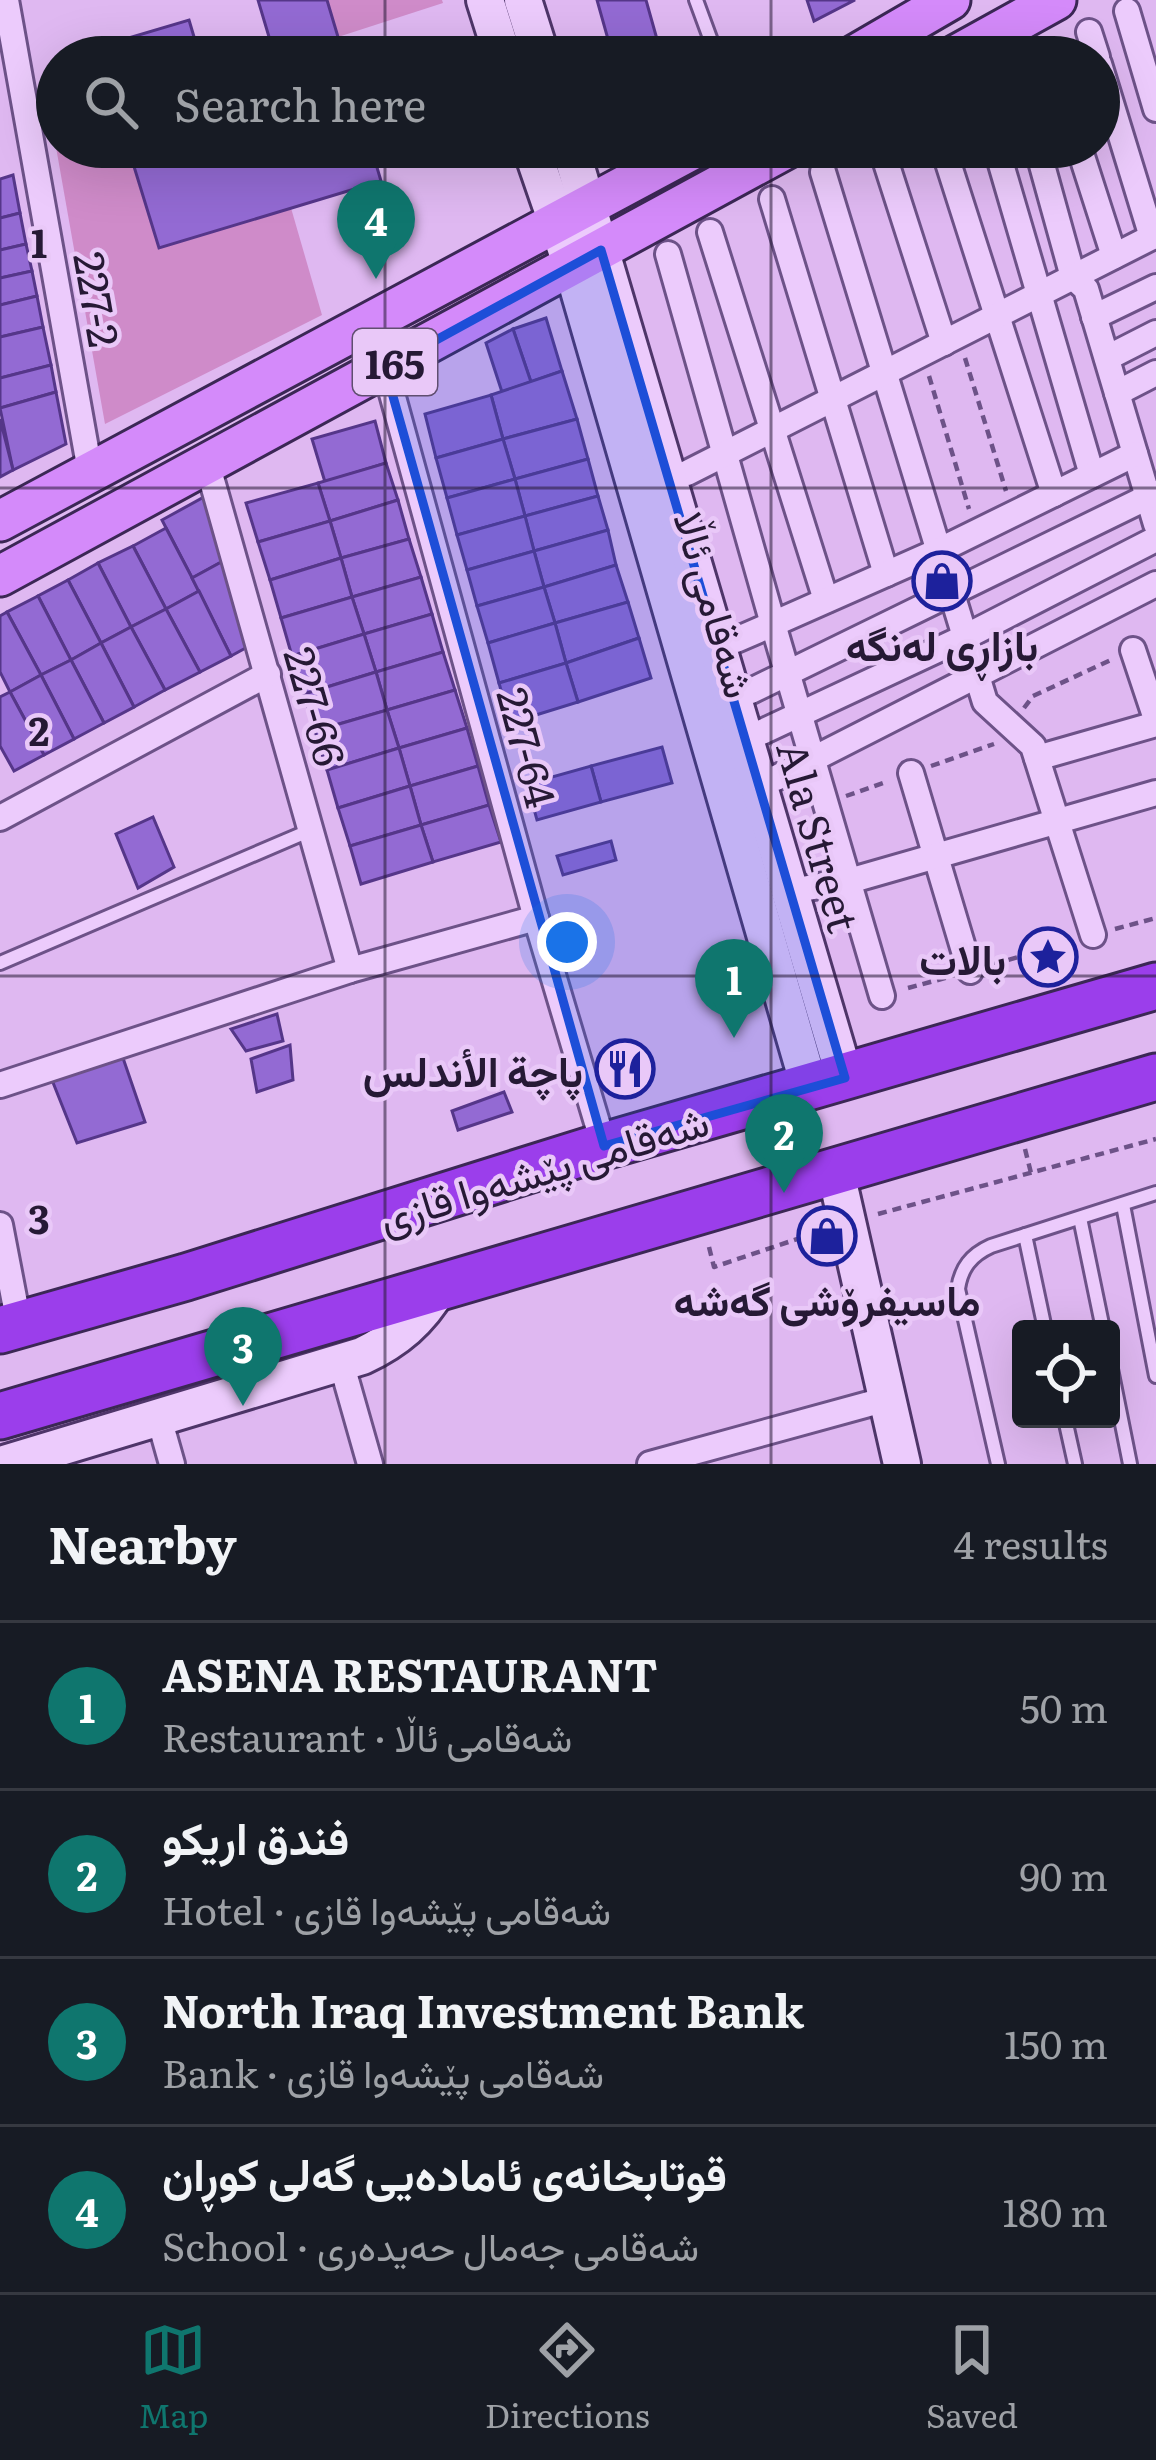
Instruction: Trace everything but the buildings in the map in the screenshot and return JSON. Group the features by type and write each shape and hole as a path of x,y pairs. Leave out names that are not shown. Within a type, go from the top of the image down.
{"highway":[{"name":"شەقامی پێشەوا قازی","path":"10,1327 604,1146 1156,986"},
{"name":"شەقامی پێشەوا قازی","path":"0,1416 1156,1077"}],"main road":[{"path":"485,0 496,36"},
{"path":"523,0 535,36"},
{"path":"888,36 950,0"},
{"path":"990,36 1056,0"},
{"path":"543,168 573,215"},
{"path":"571,168 573,215 586,258"},
{"name":"165","path":"0,521 659,168"},
{"name":"165","path":"0,576 751,168"},
{"name":"شه‌قامی ئاڵا","path":"586,258 827,1083"},
{"path":"836,1173 902,1464"},
{"path":"4,1464 362,1356 401,1334 439,1287"}],"street":[{"name":"227-2","path":"6,0 90,471"},
{"path":"1127,11 1156,110"},
{"path":"1089,32 1090,36"},
{"path":"687,473 1154,236 1120,130"},
{"path":"887,168 941,344"},
{"path":"950,168 1054,494"},
{"path":"1001,168 1092,475"},
{"path":"1043,168 1073,277 1086,289 1117,392 1142,447 1156,524"},
{"path":"1086,168 1114,256"},
{"path":"823,172 985,703 1033,746 1094,935"},
{"path":"772,199 886,574"},
{"path":"710,232 826,600"},
{"path":"668,254 882,995"},
{"path":"1094,316 1156,287"},
{"path":"1107,358 1156,333"},
{"name":"227-64","path":"385,368 536,918 604,1146"},
{"path":"1117,392 1156,374"},
{"path":"736,640 938,551 1142,447"},
{"name":"227-66","path":"207,463 350,970"},
{"path":"751,691 1152,495"},
{"path":"762,732 965,638 1156,539"},
{"path":"776,778 1156,584"},
{"path":"1037,758 1156,722 1133,650"},
{"path":"0,818 268,674"},
{"path":"911,773 970,971"},
{"path":"808,888 1156,793"},
{"path":"0,1085 350,970 536,918"},
{"path":"0,1225 10,1327"},
{"path":"341,1362 370,1464"},
{"path":"665,1462 887,1399"},
{"path":"159,1418 172,1464"}],"lane":[{"path":"696,0 709,36"},
{"path":"0,963 311,830"},
{"path":"998,1464 959,1279 975,1254 1156,1193"},
{"path":"1123,1204 1156,1376"},
{"path":"1080,1218 1101,1320"},
{"path":"1025,1235 1043,1320"},
{"path":"1120,1414 1130,1464"},
{"path":"1067,1428 1075,1464"}],"path":[{"path":"941,344 1013,514"},
{"path":"941,344 976,532"},
{"path":"827,808 849,794 994,744 1033,696 1133,650"},
{"path":"1017,1118 1030,1173"},
{"path":"714,1267 847,1222 1156,1139"}],"highlighted area":[{"path":"601,250 845,1078 604,1146 385,368"}],"shaded area":[{"path":"327,0 443,3 341,36"},
{"path":"60,168 134,168 159,248 291,208 322,315 105,424"}],"place":[{"name":"قوتابخانەی ئامادەیی گەلی کوڕان","path":"376,279"},
{"name":"بازاڕی لەنگە","path":"942,581"},
{"name":"بالات","path":"1048,957"},
{"name":"ASENA RESTAURANT","path":"734,1038"},
{"name":"پاچة الأندلس","path":"625,1069"},
{"name":"فندق اريكو","path":"784,1193"},
{"name":"ماسیفرۆشی گەشە","path":"827,1236"},
{"name":"North Iraq Investment Bank","path":"243,1406"}]}
